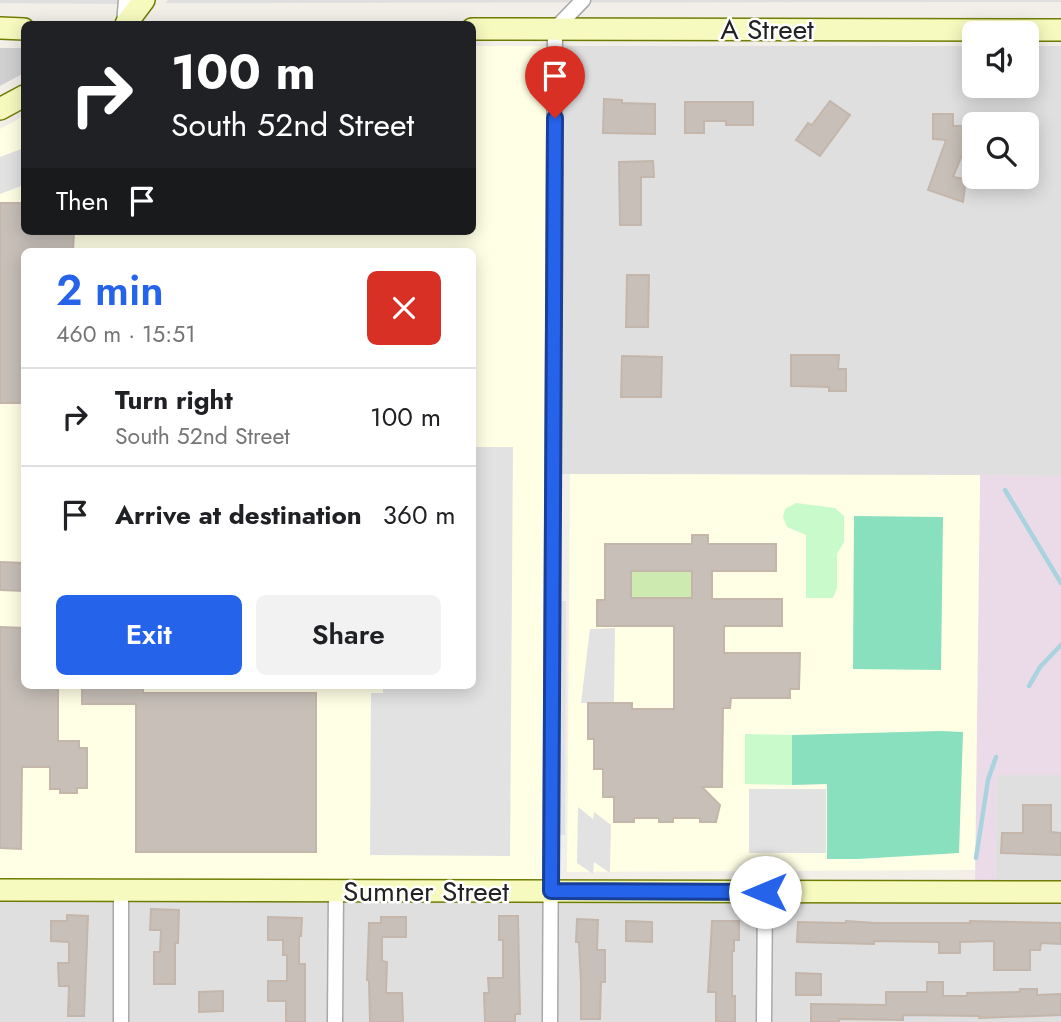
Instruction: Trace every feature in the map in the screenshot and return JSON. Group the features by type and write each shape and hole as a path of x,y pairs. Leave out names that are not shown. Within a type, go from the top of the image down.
{"street":[{"path":"125,21 126,0"},
{"path":"127,21 144,0"},
{"path":"550,1022 555,29 583,0"},
{"path":"0,29 21,29"},
{"name":"A Street","path":"476,29 1061,30"},
{"path":"0,109 21,98"},
{"name":"Sumner Street","path":"0,890 1061,892"},
{"path":"121,890 121,1022"},
{"path":"335,1022 336,891"},
{"path":"764,1022 765,892"}],"shaded area":[{"path":"0,0 126,0 125,4 0,3"},
{"path":"168,0 1061,0 1061,2 166,3"},
{"path":"476,46 555,46 551,891 0,890 0,129 21,118 21,235 476,235"},
{"path":"555,46 962,46 962,98 1039,98 1039,46 1061,46 1061,476 553,474"},
{"path":"0,48 21,48 21,75 0,86"},
{"path":"21,149 21,186 0,194 0,157"},
{"path":"476,447 513,447 510,856 370,855 371,693 383,693 383,689 476,689"},
{"path":"570,474 980,475 975,870 567,872"},
{"path":"980,475 1061,476 1061,775 997,775 995,892 975,892"},
{"path":"552,601 566,601 565,835 551,835"},
{"path":"615,628 614,703 581,703 590,629"},
{"path":"997,775 1061,775 1061,1022 0,1022 0,890 995,892"},
{"path":"749,789 826,789 826,853 749,853"},
{"path":"578,807 593,819 594,812 611,825 610,873 594,862 593,874 577,863"}],"green space":[{"path":"796,503 835,508 844,516 844,542 837,554 837,588 833,598 806,598 806,535 787,527 783,517 785,509"},
{"path":"854,516 943,517 941,670 853,669"},
{"path":"631,571 692,571 692,598 631,598"},
{"path":"963,732 959,853 827,859 827,784 792,785 792,735"},
{"path":"745,734 792,735 792,785 745,784"}],"building":[{"path":"604,99 622,100 622,103 655,104 655,134 603,133"},
{"path":"830,101 850,115 820,156 796,140 808,123 812,125"},
{"path":"685,102 753,102 753,125 726,125 726,121 704,121 704,133 685,133"},
{"path":"933,114 953,114 953,126 962,126 962,155 953,177 962,178 962,189 965,189 963,202 928,190 946,140 933,139"},
{"path":"653,161 654,177 641,177 641,225 620,225 619,162"},
{"path":"0,203 21,203 21,235 74,235 73,248 21,248 21,403 0,403"},
{"path":"627,275 649,275 648,327 626,327"},
{"path":"791,355 839,355 838,369 846,369 846,391 829,391 829,387 791,386"},
{"path":"622,356 662,357 661,397 621,397"},
{"path":"692,535 708,535 708,544 776,544 776,571 712,571 712,599 782,599 782,626 724,626 724,653 800,653 799,689 790,689 790,698 731,698 730,708 723,708 722,787 702,787 720,805 716,822 700,822 700,818 673,818 673,822 659,822 659,818 634,818 634,822 614,822 614,797 603,797 603,769 594,769 594,739 588,739 588,703 632,703 632,709 674,709 674,626 597,626 597,600 605,600 605,544 692,544","holes":["631,571 692,571 692,598 631,598"]},
{"path":"0,562 21,563 21,591 0,590"},
{"path":"0,627 21,628 21,689 58,689 58,741 79,741 79,748 87,748 87,788 77,788 77,793 60,793 60,789 50,789 50,767 22,767 21,849 0,848"},
{"path":"82,689 143,689 143,693 316,693 316,852 136,852 136,704 82,704"},
{"path":"1023,805 1051,805 1051,832 1061,833 1061,855 1001,853 1002,833 1023,833"},
{"path":"151,909 179,910 178,943 175,943 175,984 154,984 154,952 160,952 161,930 150,930"},
{"path":"67,915 88,916 84,1016 68,1016 69,986 59,986 58,963 69,963 69,942 51,941 51,921 67,921"},
{"path":"499,916 518,916 520,1014 515,1014 515,1022 485,1022 484,993 489,993 488,978 503,978 503,940 499,940"},
{"path":"268,917 302,918 299,964 305,964 305,1022 286,1022 286,1001 268,1001 268,981 287,981 287,955 283,955 283,940 268,940"},
{"path":"381,917 406,917 406,937 382,937 382,961 387,962 386,993 402,993 403,1022 370,1022 367,980 369,923 381,923"},
{"path":"577,919 598,920 597,950 605,950 605,982 601,982 600,1019 581,1019"},
{"path":"626,921 652,922 652,942 626,941"},
{"path":"712,921 739,921 739,940 734,940 732,951 735,1022 716,1022 716,992 708,992"},
{"path":"798,922 1061,923 1061,944 1041,943 1040,950 1030,950 1030,970 994,970 994,941 960,942 960,953 939,953 939,942 797,942"},
{"path":"796,973 821,974 821,995 796,995"},
{"path":"927,982 943,982 943,996 1020,992 1020,989 1037,989 1037,995 1061,994 1061,1015 979,1018 903,1015 903,1020 839,1019 839,1022 811,1022 811,1004 886,1005 886,992 927,992"},
{"path":"223,991 223,1011 199,1012 199,992"}],"waterway":[{"path":"1005,490 1061,583"},
{"path":"1029,686 1040,667 1061,645"},
{"path":"976,858 988,780 996,757"}],"route":[{"path":"555,118 551,891 765,892"}]}
